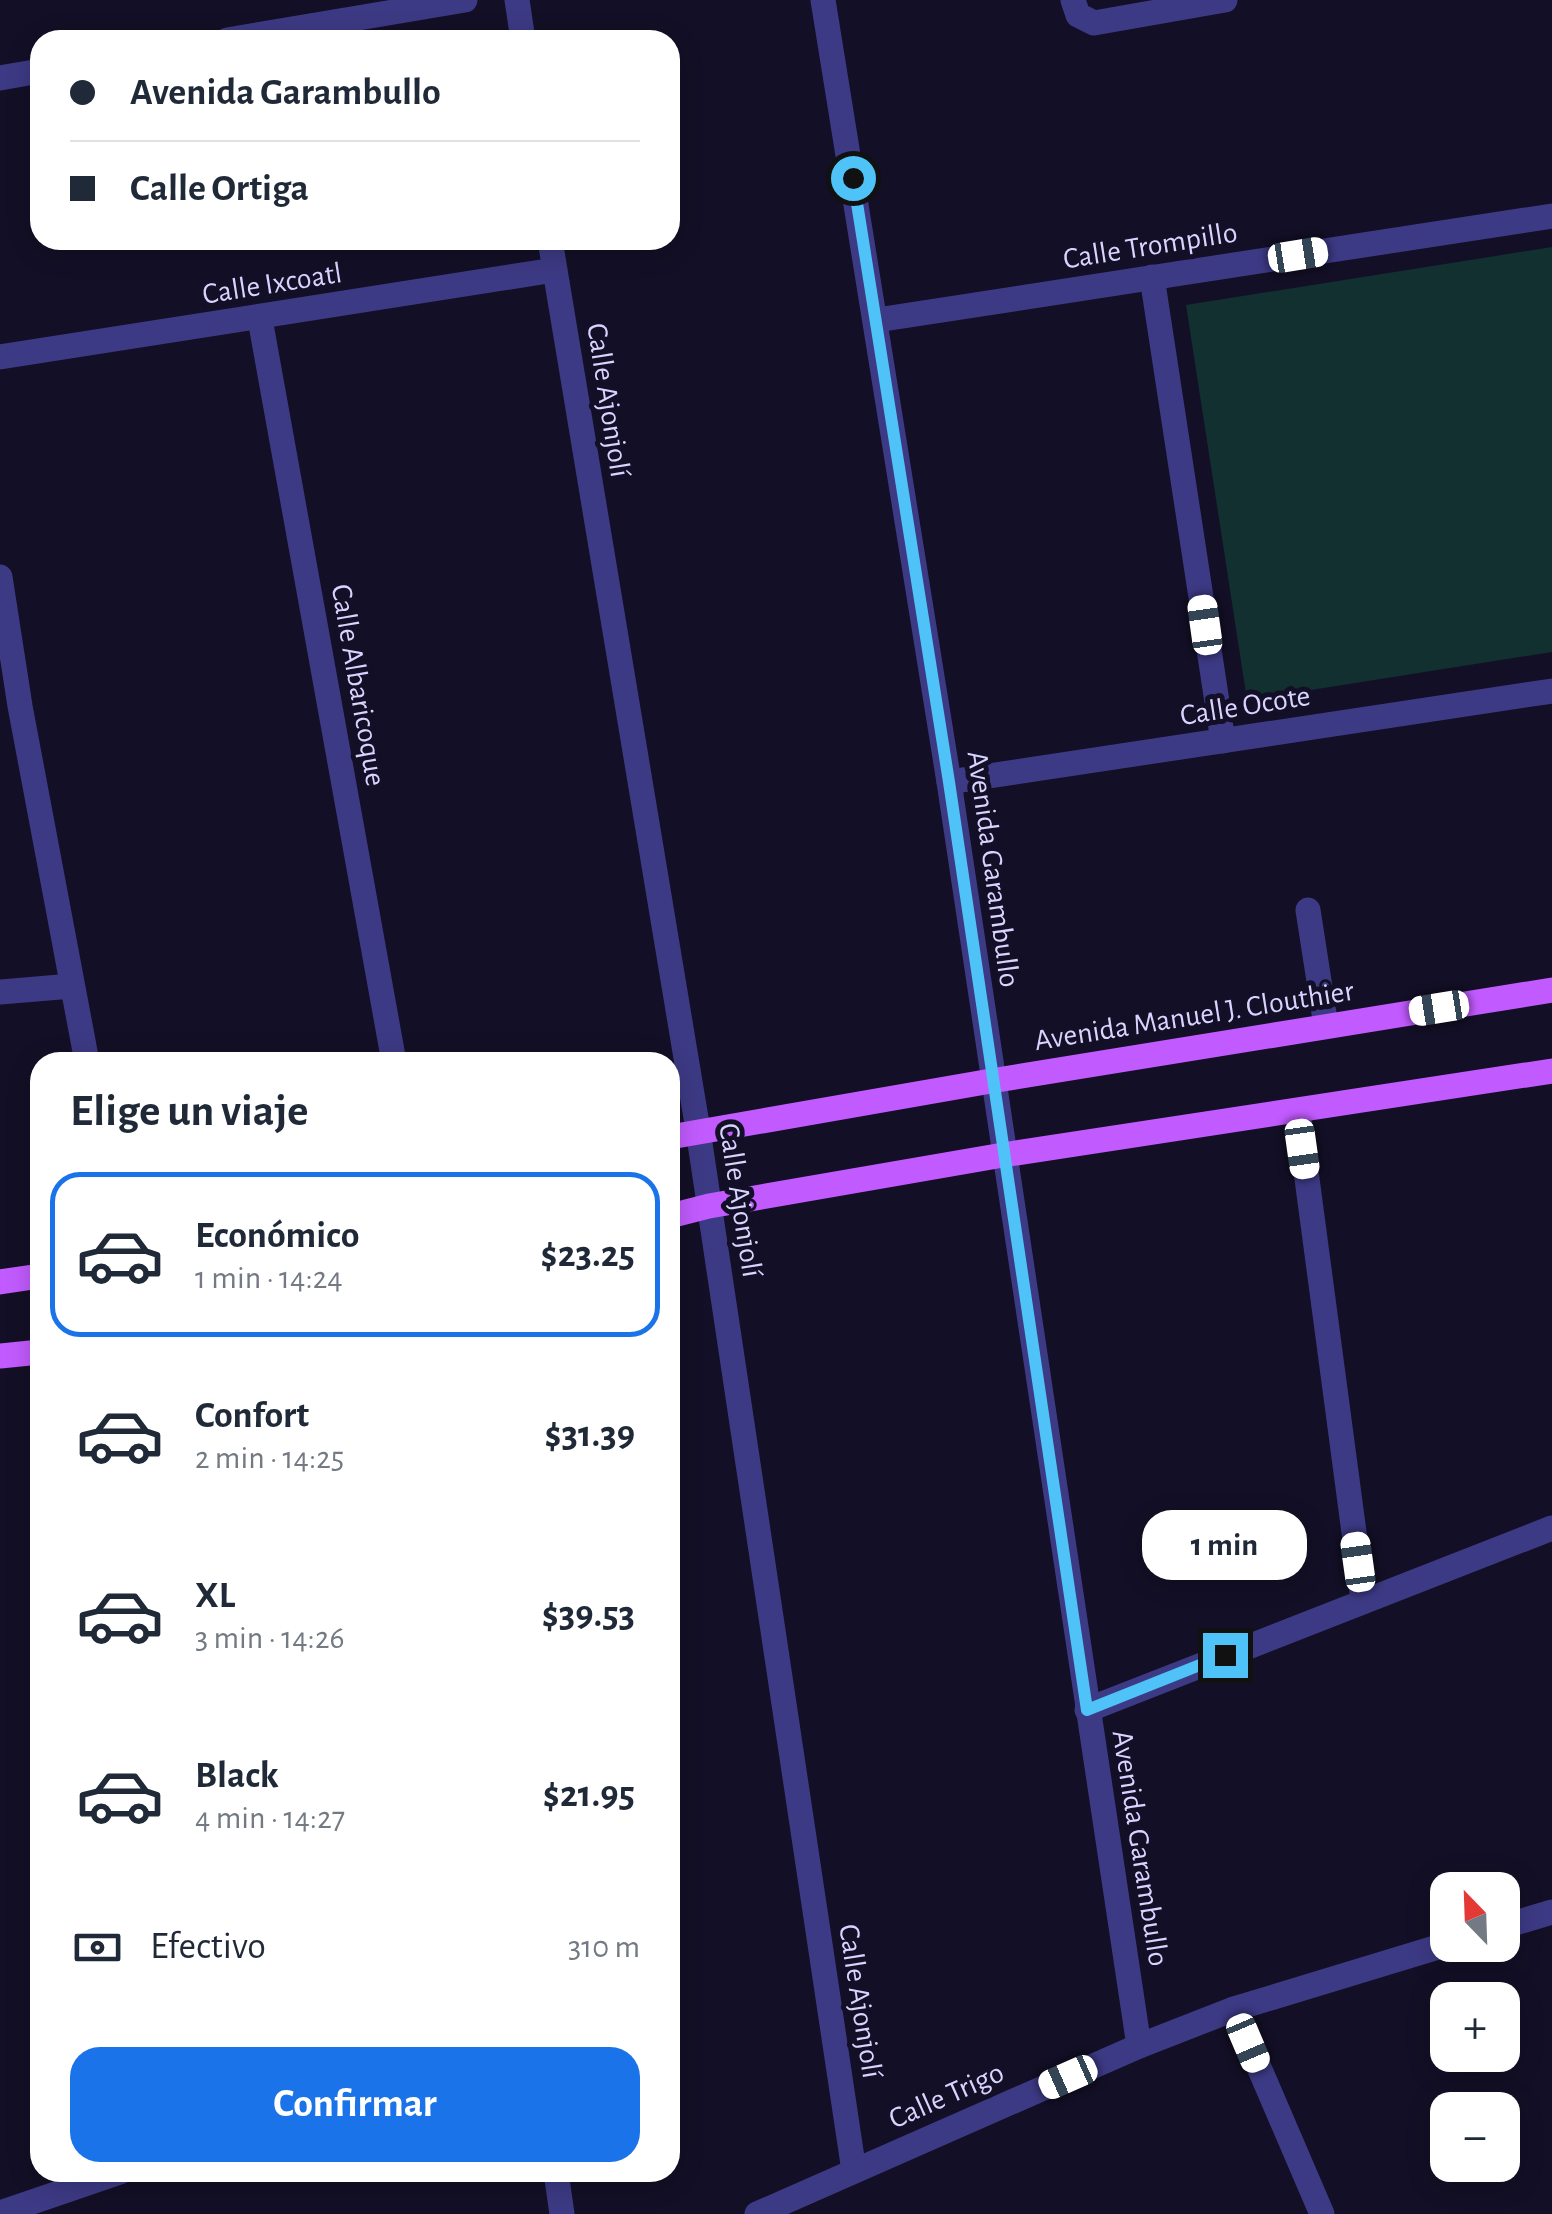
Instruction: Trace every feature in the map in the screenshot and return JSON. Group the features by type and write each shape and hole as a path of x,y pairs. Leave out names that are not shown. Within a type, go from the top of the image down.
{"main road":[{"name":"Avenida Manuel J. Clouthier","path":"680,1134 1552,990"},
{"path":"680,1213 1003,1155 1552,1071"},
{"path":"0,1282 30,1278"},
{"path":"0,1356 30,1353"}],"street":[{"path":"286,30 465,0"},
{"path":"518,0 522,30"},
{"name":"Avenida Garambullo","path":"824,0 949,782 1139,2046"},
{"path":"1073,0 1078,15 1094,24 1225,0"},
{"path":"0,78 30,74"},
{"name":"Calle Trompillo","path":"877,320 1552,216"},
{"name":"Calle Ajonjolí","path":"551,250 698,1130 854,2171"},
{"name":"Calle Ixcoatl","path":"0,358 554,270"},
{"path":"1152,277 1223,741"},
{"name":"Calle Albaricoque","path":"260,319 392,1052"},
{"path":"0,578 10,706 85,1052"},
{"name":"Calle Ocote","path":"949,782 1552,691"},
{"path":"1308,910 1326,1026"},
{"path":"0,992 72,986"},
{"path":"1298,1112 1363,1600"},
{"path":"1087,1710 1552,1528"},
{"path":"1520,1922 1552,1912"},
{"name":"Calle Trigo","path":"756,2214 1234,2008 1430,1949"},
{"path":"1234,2008 1322,2214"},
{"path":"0,2213 91,2182"},
{"path":"557,2182 562,2214"}],"green space":[{"path":"1552,247 1552,652 1247,700 1186,305"}],"route":[{"path":"853,178 949,782 1087,1710 1225,1655"}]}
